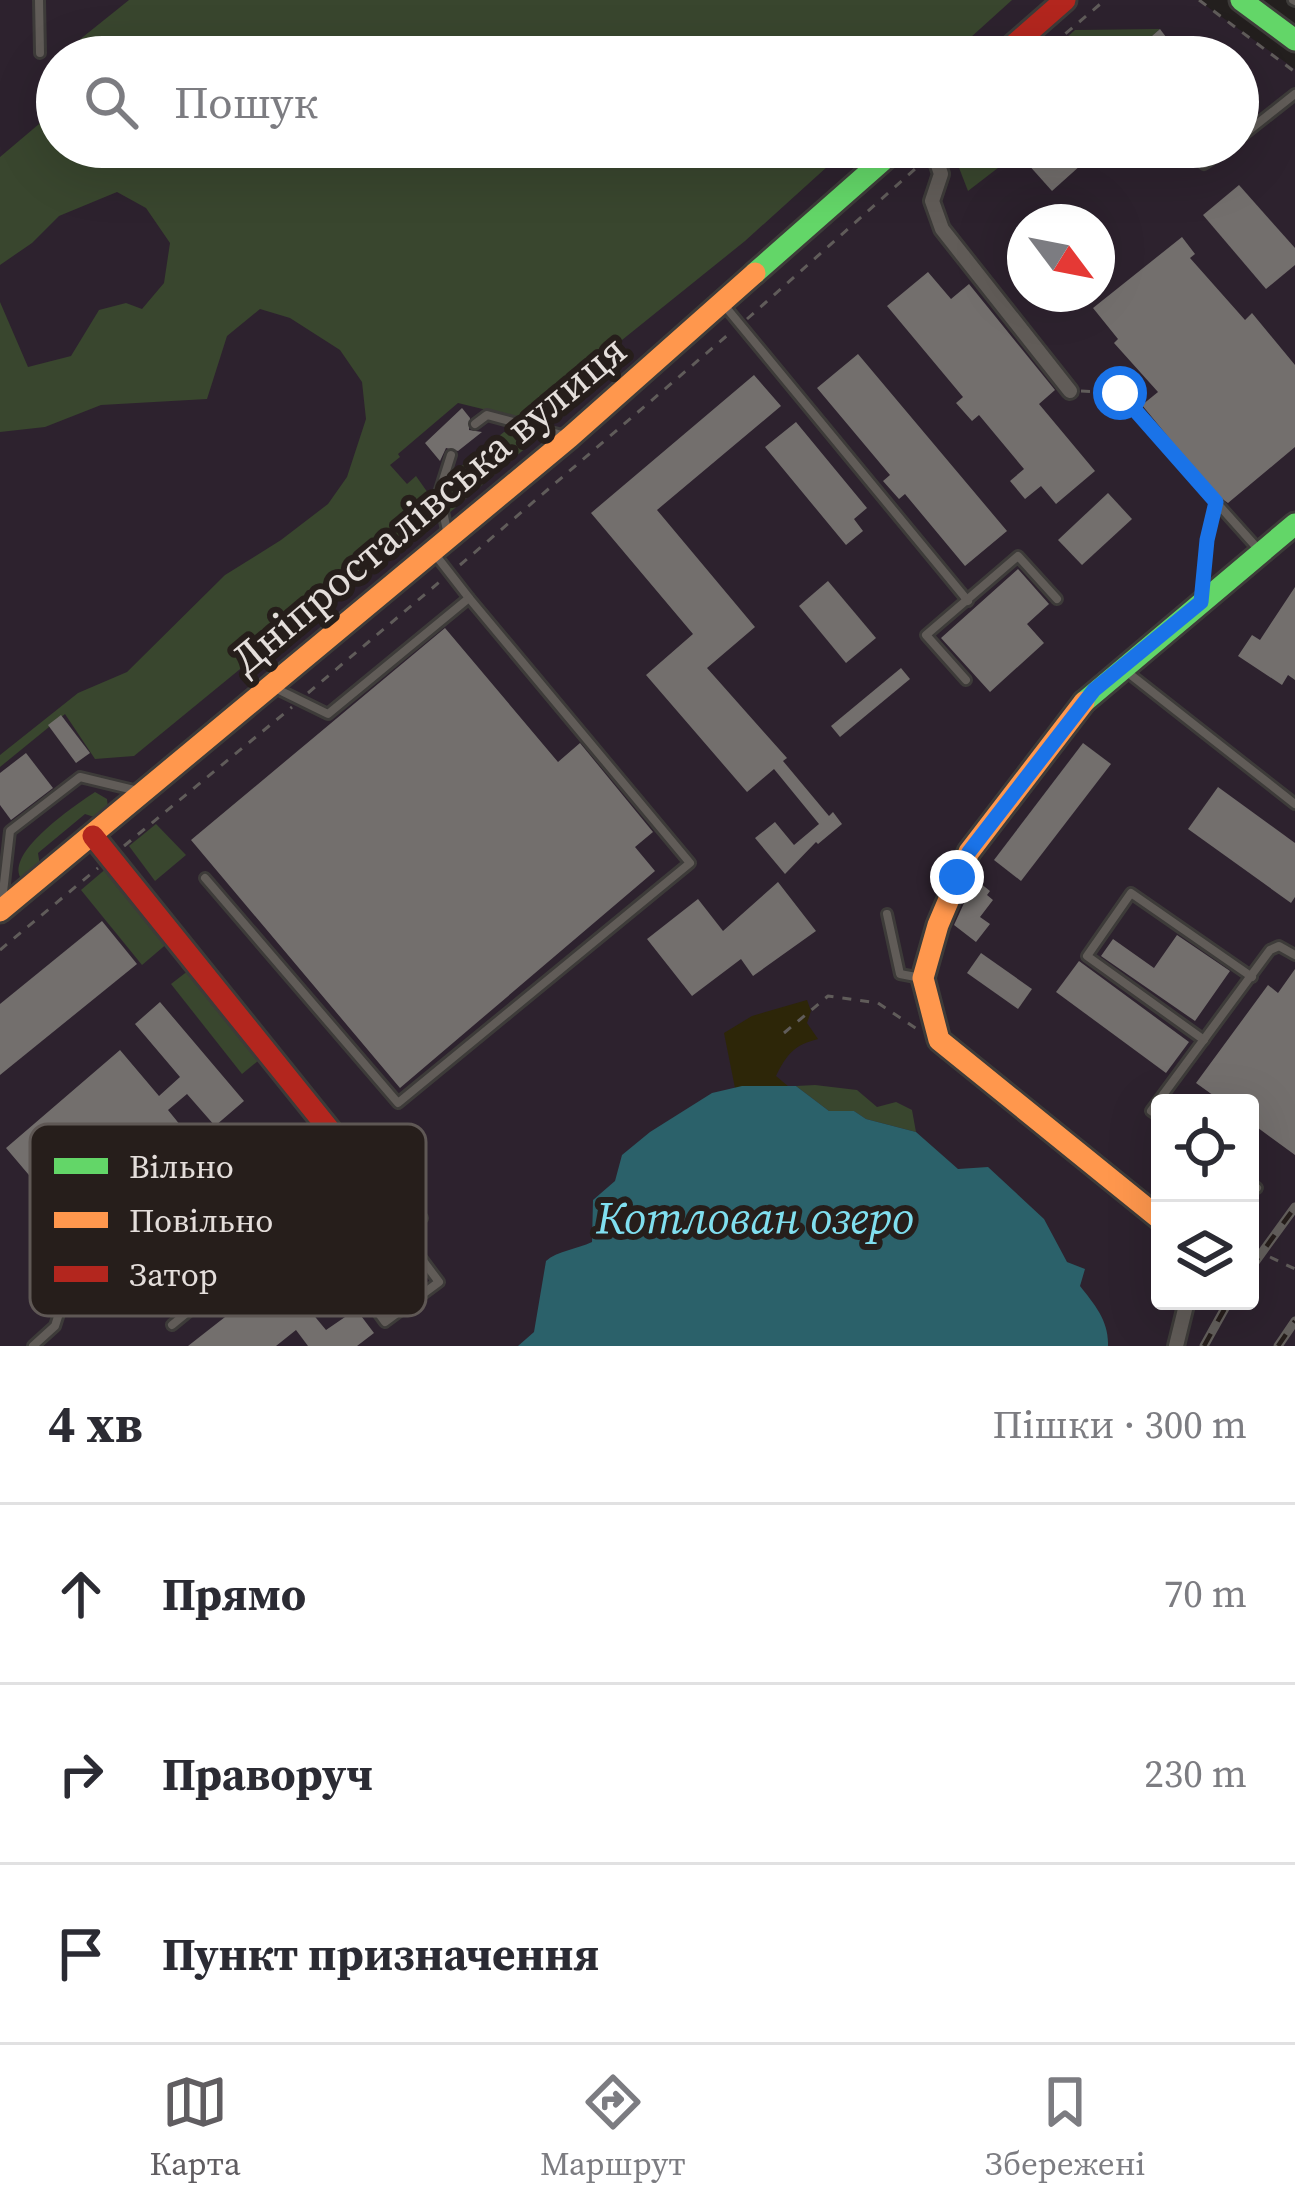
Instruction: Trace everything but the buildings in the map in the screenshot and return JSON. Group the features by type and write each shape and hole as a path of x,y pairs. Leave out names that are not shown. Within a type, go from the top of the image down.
{"street":[{"path":"1024,36 1065,0"},
{"path":"1241,0 1295,40"},
{"name":"Дніпросталівська вулиця","path":"1,911 570,437 875,168"},
{"path":"939,168 932,201 942,229 1070,391"},
{"path":"1151,1212 939,1040 923,978 938,925 969,852 1054,737 1094,690 1295,524"},
{"path":"93,836 325,1124"},
{"path":"1176,1346 1185,1310"}],"lane":[{"path":"39,0 40,36"},
{"path":"1259,123 1295,94"},
{"path":"723,304 968,601"},
{"path":"475,424 487,415 570,437"},
{"path":"205,878 398,1102 690,863 452,572 441,545 439,493 451,455"},
{"path":"1216,502 1261,552"},
{"path":"966,680 926,635 1018,556 1057,599"},
{"path":"274,687 328,714 469,598"},
{"path":"1121,668 1295,804"},
{"path":"1,911 10,830 80,777 146,793"},
{"path":"1204,1040 1087,956 1131,893 1252,977"},
{"path":"887,914 899,974 923,978"},
{"path":"1164,1094 1270,950 1279,946 1295,955"},
{"path":"426,1265 439,1282 426,1292"},
{"path":"33,1346 55,1326 58,1316"},
{"path":"172,1325 183,1316"}],"path":[{"path":"1063,36 1105,0"},
{"path":"1199,0 1247,36"},
{"path":"1259,45 1295,72"},
{"path":"0,950 452,572 918,168"},
{"path":"1092,391 1120,393 1216,502 1201,602"},
{"path":"784,1034 828,996 878,1003 939,1040"},
{"path":"1270,1257 1295,1269"}],"shaded area":[{"path":"0,0 1198,0 1249,36 36,36 36,168 1259,168 1259,43 1295,69 1295,1346 0,1346"}],"green space":[{"path":"129,0 1012,0 972,36 84,36"},
{"path":"1160,29 1152,36 1068,36 1075,30"},
{"path":"36,127 36,168 826,168 745,241 540,406 552,419 547,425 458,403 390,465 407,484 416,476 433,500 437,519 410,530 134,756 95,759 65,714 0,767 0,755 78,693 127,672 225,575 328,504 347,477 366,419 362,382 340,350 290,318 260,309 227,336 207,399 101,405 45,427 0,432 0,302 28,367 71,356 99,310 126,303 142,309 164,283 170,243 146,208 117,192 59,216 0,265 0,157"},
{"path":"959,168 998,168 968,191"},
{"path":"504,432 535,440 448,514 454,472"},
{"path":"95,792 107,799 108,808 94,817 85,814 38,853 40,866 23,881 19,871 30,846"},
{"path":"156,824 186,855 155,881 129,846"},
{"path":"108,867 169,942 142,965 81,890"},
{"path":"193,967 264,1056 242,1074 171,984"},
{"path":"796,1086 857,1090 877,1107 896,1102 912,1110 916,1132 866,1119 854,1111 829,1111"}],"sand":[{"path":"807,1000 811,1011 807,1023 818,1039 792,1051 784,1062 776,1076 789,1087 735,1088 724,1033 752,1016"}],"water":[{"name":"Котлован озеро","path":"742,1086 796,1086 829,1111 854,1111 866,1119 916,1132 958,1169 988,1167 1044,1219 1067,1262 1085,1269 1080,1286 1104,1321 1108,1346 518,1346 534,1332 546,1261 592,1242 593,1200 615,1181 622,1155 712,1093"}],"railway":[{"path":"1259,1257 1295,1207"},
{"path":"1204,1346 1224,1310"},
{"path":"1278,1346 1295,1321"}],"traffic: fast":[{"path":"1241,0 1295,40"},
{"path":"755,273 874,168"},
{"path":"1084,702 1295,524"}],"traffic: slow":[{"path":"0,911 570,437 755,273"},
{"path":"1084,702 969,852 938,925 923,978 939,1040 1151,1212"}],"traffic: jam":[{"path":"1024,36 1065,0"},
{"path":"93,836 325,1124"}],"route":[{"path":"957,877 969,852 1094,690 1201,602 1216,502 1120,393"}]}
